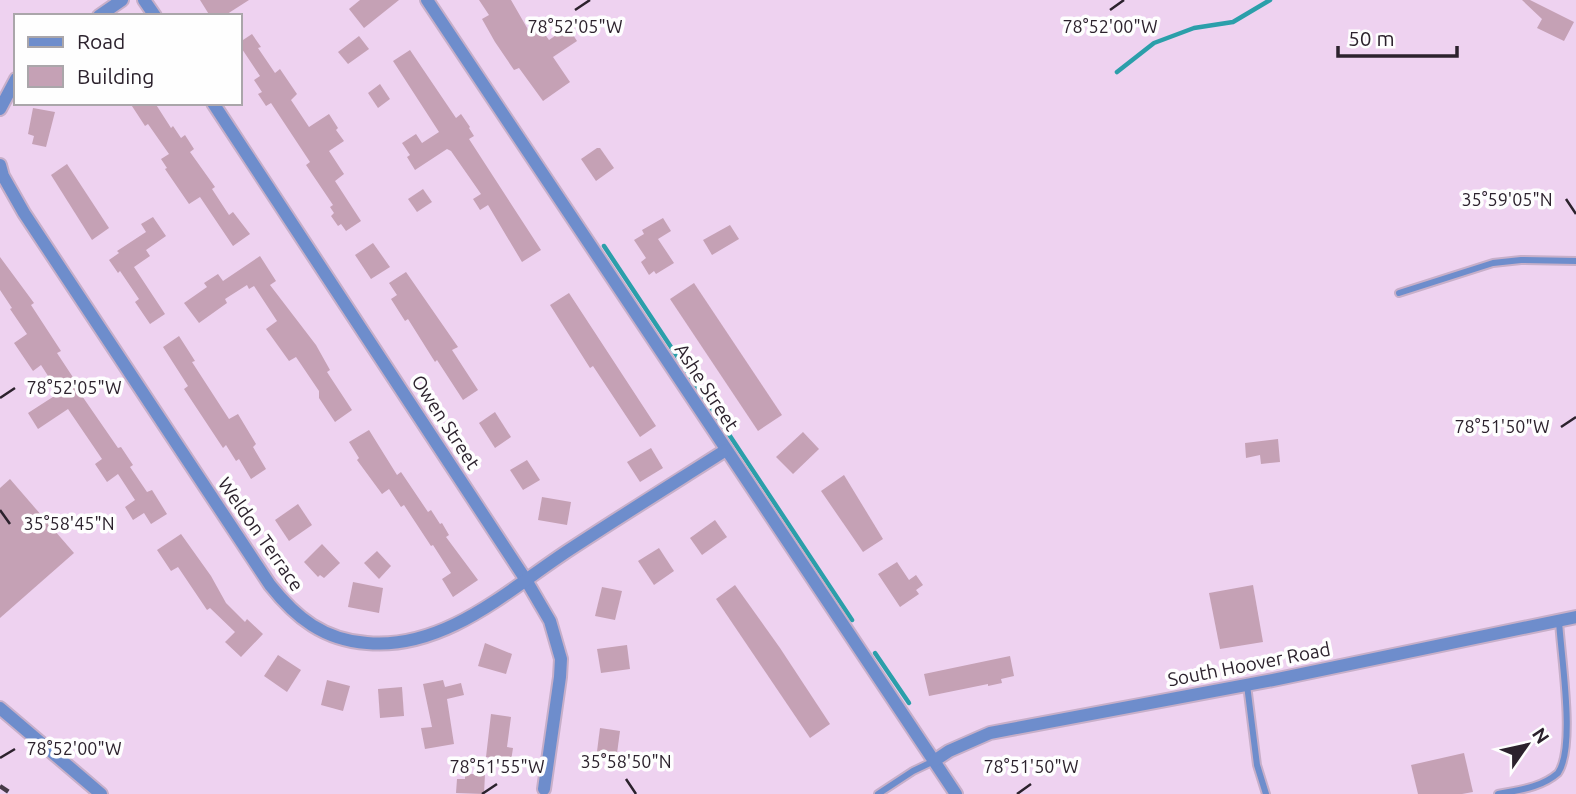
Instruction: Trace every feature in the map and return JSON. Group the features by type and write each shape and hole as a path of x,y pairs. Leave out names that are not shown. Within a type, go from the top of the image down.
{"street":[{"path":"102,14 122,0"},
{"name":"Ashe Street","path":"427,0 956,794"},
{"path":"0,109 14,83"},
{"name":"Owen Street","path":"214,105 526,580 550,621 561,659 544,789"},
{"name":"Weldon Terrace","path":"0,165 24,213 270,585 304,622 323,633 340,639 400,644 457,624 726,450"},
{"name":"South Hoover Road","path":"934,761 949,751 990,733 1247,685 1576,617"},
{"path":"0,708 101,794"}],"lane":[{"path":"1399,293 1493,263 1521,260 1576,261"},
{"path":"1498,794 1537,786 1560,772 1570,751 1573,724 1559,621"},
{"path":"1247,685 1257,765 1266,794"},
{"path":"878,794 934,761"}],"building":[{"path":"200,0 249,0 227,14 209,14"},
{"path":"360,0 399,0 364,28 349,9"},
{"path":"479,0 511,0 530,33 539,26 549,40 568,27 577,41 553,57 570,82 543,101 519,68 514,70 495,42 482,19 489,15"},
{"path":"1522,0 1530,0 1574,22 1564,41 1537,28 1542,19"},
{"path":"252,34 275,73 280,69 297,94 291,100 309,127 329,114 338,128 336,130 344,141 329,151 344,174 335,181 361,221 346,231 341,224 338,226 331,216 334,213 330,207 333,205 306,165 310,162 271,103 266,106 258,94 262,92 254,80 260,76 242,49 242,41"},
{"path":"359,36 369,49 348,64 338,52"},
{"path":"410,50 456,118 461,114 470,127 474,136 469,139 541,250 522,262 488,205 480,210 473,199 481,194 451,151 447,149 415,170 407,157 410,155 402,143 416,134 422,143 439,132 393,61"},
{"path":"380,84 390,99 378,108 368,93"},
{"path":"131,105 156,105 171,128 173,126 181,138 185,135 194,149 190,152 215,187 212,189 229,215 233,212 250,234 233,246 200,197 189,204 161,159 169,154 148,124 145,126"},
{"path":"33,108 55,112 46,147 32,144 34,136 28,134"},
{"path":"600,148 614,168 596,181 581,159"},
{"path":"67,164 109,228 92,240 51,175"},
{"path":"423,189 432,202 417,212 408,199"},
{"path":"153,217 166,236 146,250 150,256 134,267 165,314 150,324 135,302 139,299 109,260 119,253 117,251 146,232 141,224"},
{"path":"663,218 671,231 658,239 674,263 656,274 654,271 649,275 641,262 646,258 634,240 644,234 642,230"},
{"path":"730,225 739,239 712,255 703,240"},
{"path":"373,243 390,267 371,279 355,255"},
{"path":"260,256 276,281 270,285 316,345 330,370 327,372 352,410 335,422 319,398 319,391 296,357 289,361 266,329 277,321 254,286 249,289 247,285 225,299 227,303 199,323 184,303 207,287 204,283 218,274 223,281"},
{"path":"0,257 34,303 31,305 61,351 57,353 82,391 80,393 118,448 121,447 133,465 130,467 147,492 152,490 167,514 151,524 144,513 133,520 125,507 135,500 118,474 107,482 95,464 102,459 68,409 38,429 28,413 59,393 41,365 33,371 14,343 27,334 0,290"},
{"path":"406,272 458,347 452,350 478,390 463,400 408,319 405,321 391,299 397,295 389,283"},
{"path":"694,283 782,415 758,431 670,299"},
{"path":"569,293 656,426 640,437 593,366 590,368 550,305"},
{"path":"179,336 195,361 192,362 229,419 238,414 256,444 253,447 266,469 251,479 239,459 236,461 226,445 223,448 184,389 188,386 163,347"},
{"path":"495,412 511,437 495,448 479,423"},
{"path":"369,430 397,475 401,472 428,512 431,510 440,524 442,523 449,535 446,537 478,580 453,597 442,579 451,573 433,545 431,546 404,505 401,507 389,489 382,494 357,460 359,458 349,442"},
{"path":"803,432 819,449 793,474 776,457"},
{"path":"1278,439 1280,462 1261,464 1260,455 1246,458 1245,443"},
{"path":"651,448 663,468 640,482 627,462"},
{"path":"527,460 540,480 523,490 510,470"},
{"path":"844,475 883,539 863,552 821,491"},
{"path":"10,479 74,553 0,618 0,488"},
{"path":"542,497 571,502 567,525 538,520"},
{"path":"298,504 312,525 289,541 275,520"},
{"path":"715,520 727,537 702,555 690,538"},
{"path":"181,534 211,576 226,603 245,622 247,619 263,634 241,657 225,642 235,632 210,608 207,610 178,567 171,571 157,550"},
{"path":"322,544 340,563 324,578 320,575 318,577 304,562"},
{"path":"659,548 674,571 654,585 638,561"},
{"path":"377,551 391,566 379,579 364,563"},
{"path":"897,562 909,580 916,575 923,585 916,590 919,594 900,607 878,574"},
{"path":"353,582 383,588 379,613 348,607"},
{"path":"735,585 830,724 810,738 716,599"},
{"path":"1253,585 1263,642 1220,649 1209,593"},
{"path":"602,587 622,591 615,620 595,616"},
{"path":"485,643 512,654 506,674 478,666"},
{"path":"627,645 630,669 601,673 597,649"},
{"path":"278,655 301,670 287,692 264,676"},
{"path":"1010,656 1014,676 1001,679 1002,683 929,696 924,674"},
{"path":"327,680 350,686 343,711 321,705"},
{"path":"443,680 445,687 461,683 464,695 447,699 454,744 425,749 421,728 432,727 423,684"},
{"path":"402,687 404,716 380,718 378,689"},
{"path":"491,714 511,717 507,747 513,748 511,761 486,757"},
{"path":"600,728 620,731 616,761 596,759"},
{"path":"1464,753 1473,792 1418,794 1411,765"},
{"path":"465,774 485,774 484,794 456,793 457,779 465,779"}],"waterway":[{"path":"1117,72 1154,43 1194,28 1233,22 1270,0"},
{"path":"604,246 852,620"},
{"path":"875,653 909,703"}],"railway":[{"path":"0,786 12,794"}]}
